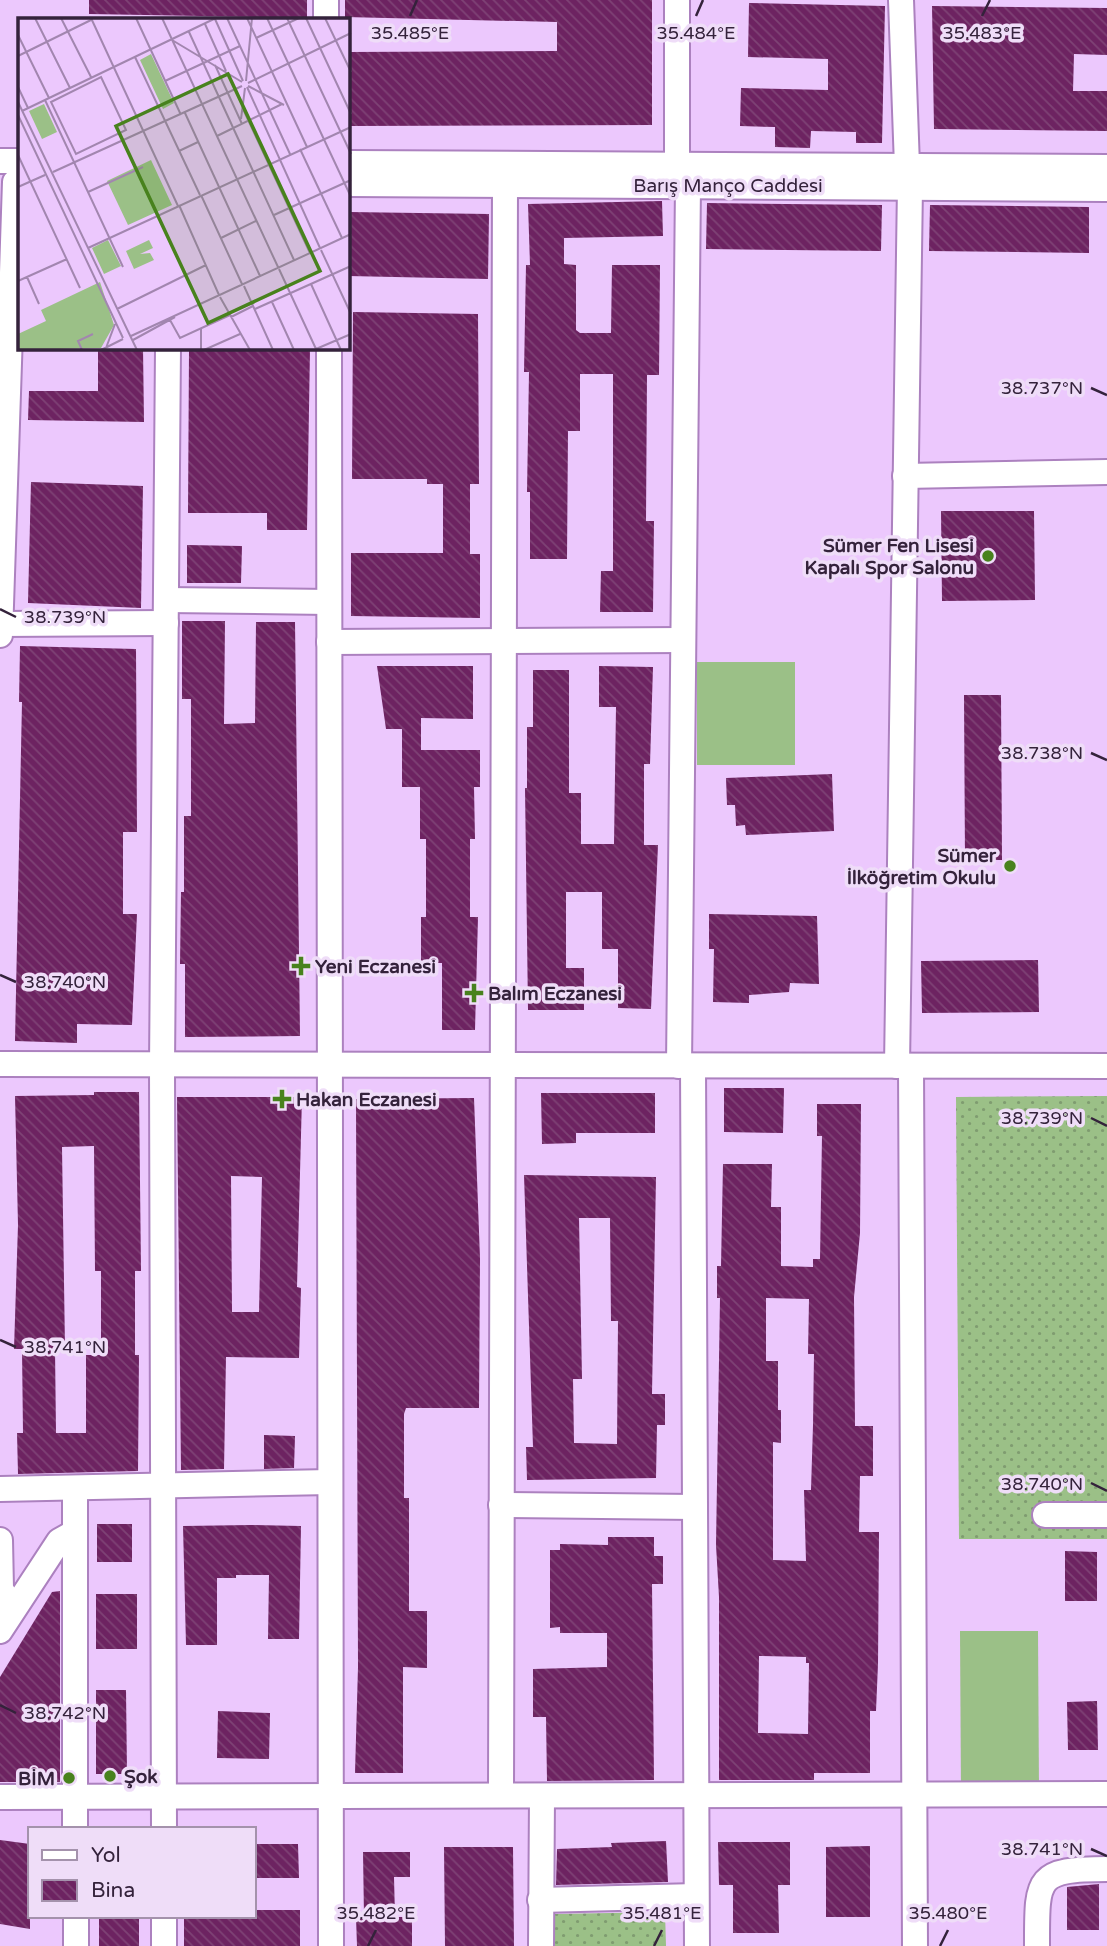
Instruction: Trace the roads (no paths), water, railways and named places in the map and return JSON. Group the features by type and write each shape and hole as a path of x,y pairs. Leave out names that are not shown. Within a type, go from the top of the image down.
{"street":[{"path":"326,0 326,18"},
{"path":"677,0 682,174 686,1066 695,1507 694,1796 697,1946"},
{"path":"901,0 909,176 905,476 904,1066 916,1795 915,1946"},
{"path":"0,161 13,177 0,635"},
{"name":"Barış Manço Caddesi","path":"350,163 682,174 909,176 1107,167"},
{"name":"Barış Manço Caddesi","path":"350,184 505,184 682,174"},
{"name":"Barış Manço Caddesi","path":"909,176 1107,189"},
{"path":"501,1794 505,184"},
{"path":"164,1827 162,1066 168,350"},
{"path":"329,350 331,1946"},
{"path":"905,476 1107,472"},
{"path":"0,624 329,603"},
{"path":"329,642 683,640"},
{"path":"0,1064 1107,1066"},
{"path":"0,1489 330,1482"},
{"path":"75,1488 75,1827"},
{"path":"501,1505 695,1507"},
{"path":"1045,1515 1107,1515"},
{"path":"0,1631 59,1541 75,1531"},
{"path":"0,1540 1,1589 13,1609"},
{"path":"0,1797 164,1794 501,1794 542,1797 1107,1794"},
{"path":"541,1946 542,1797"},
{"path":"1037,1946 1037,1900 1047,1879 1067,1869 1107,1869"},
{"path":"540,1900 696,1896"},
{"path":"76,1918 76,1946"},
{"path":"164,1918 164,1946"}],"place":[{"name":"Sümer Fen Lisesi Kapalı Spor Salonu","path":"988,556"},
{"name":"Sümer İlköğretim Okulu","path":"1010,866"},
{"name":"Yeni Eczanesi","path":"301,966"},
{"name":"Balım Eczanesi","path":"474,993"},
{"name":"Hakan Eczanesi","path":"282,1099"},
{"name":"Şok","path":"110,1776"},
{"name":"BİM","path":"69,1778"}]}
